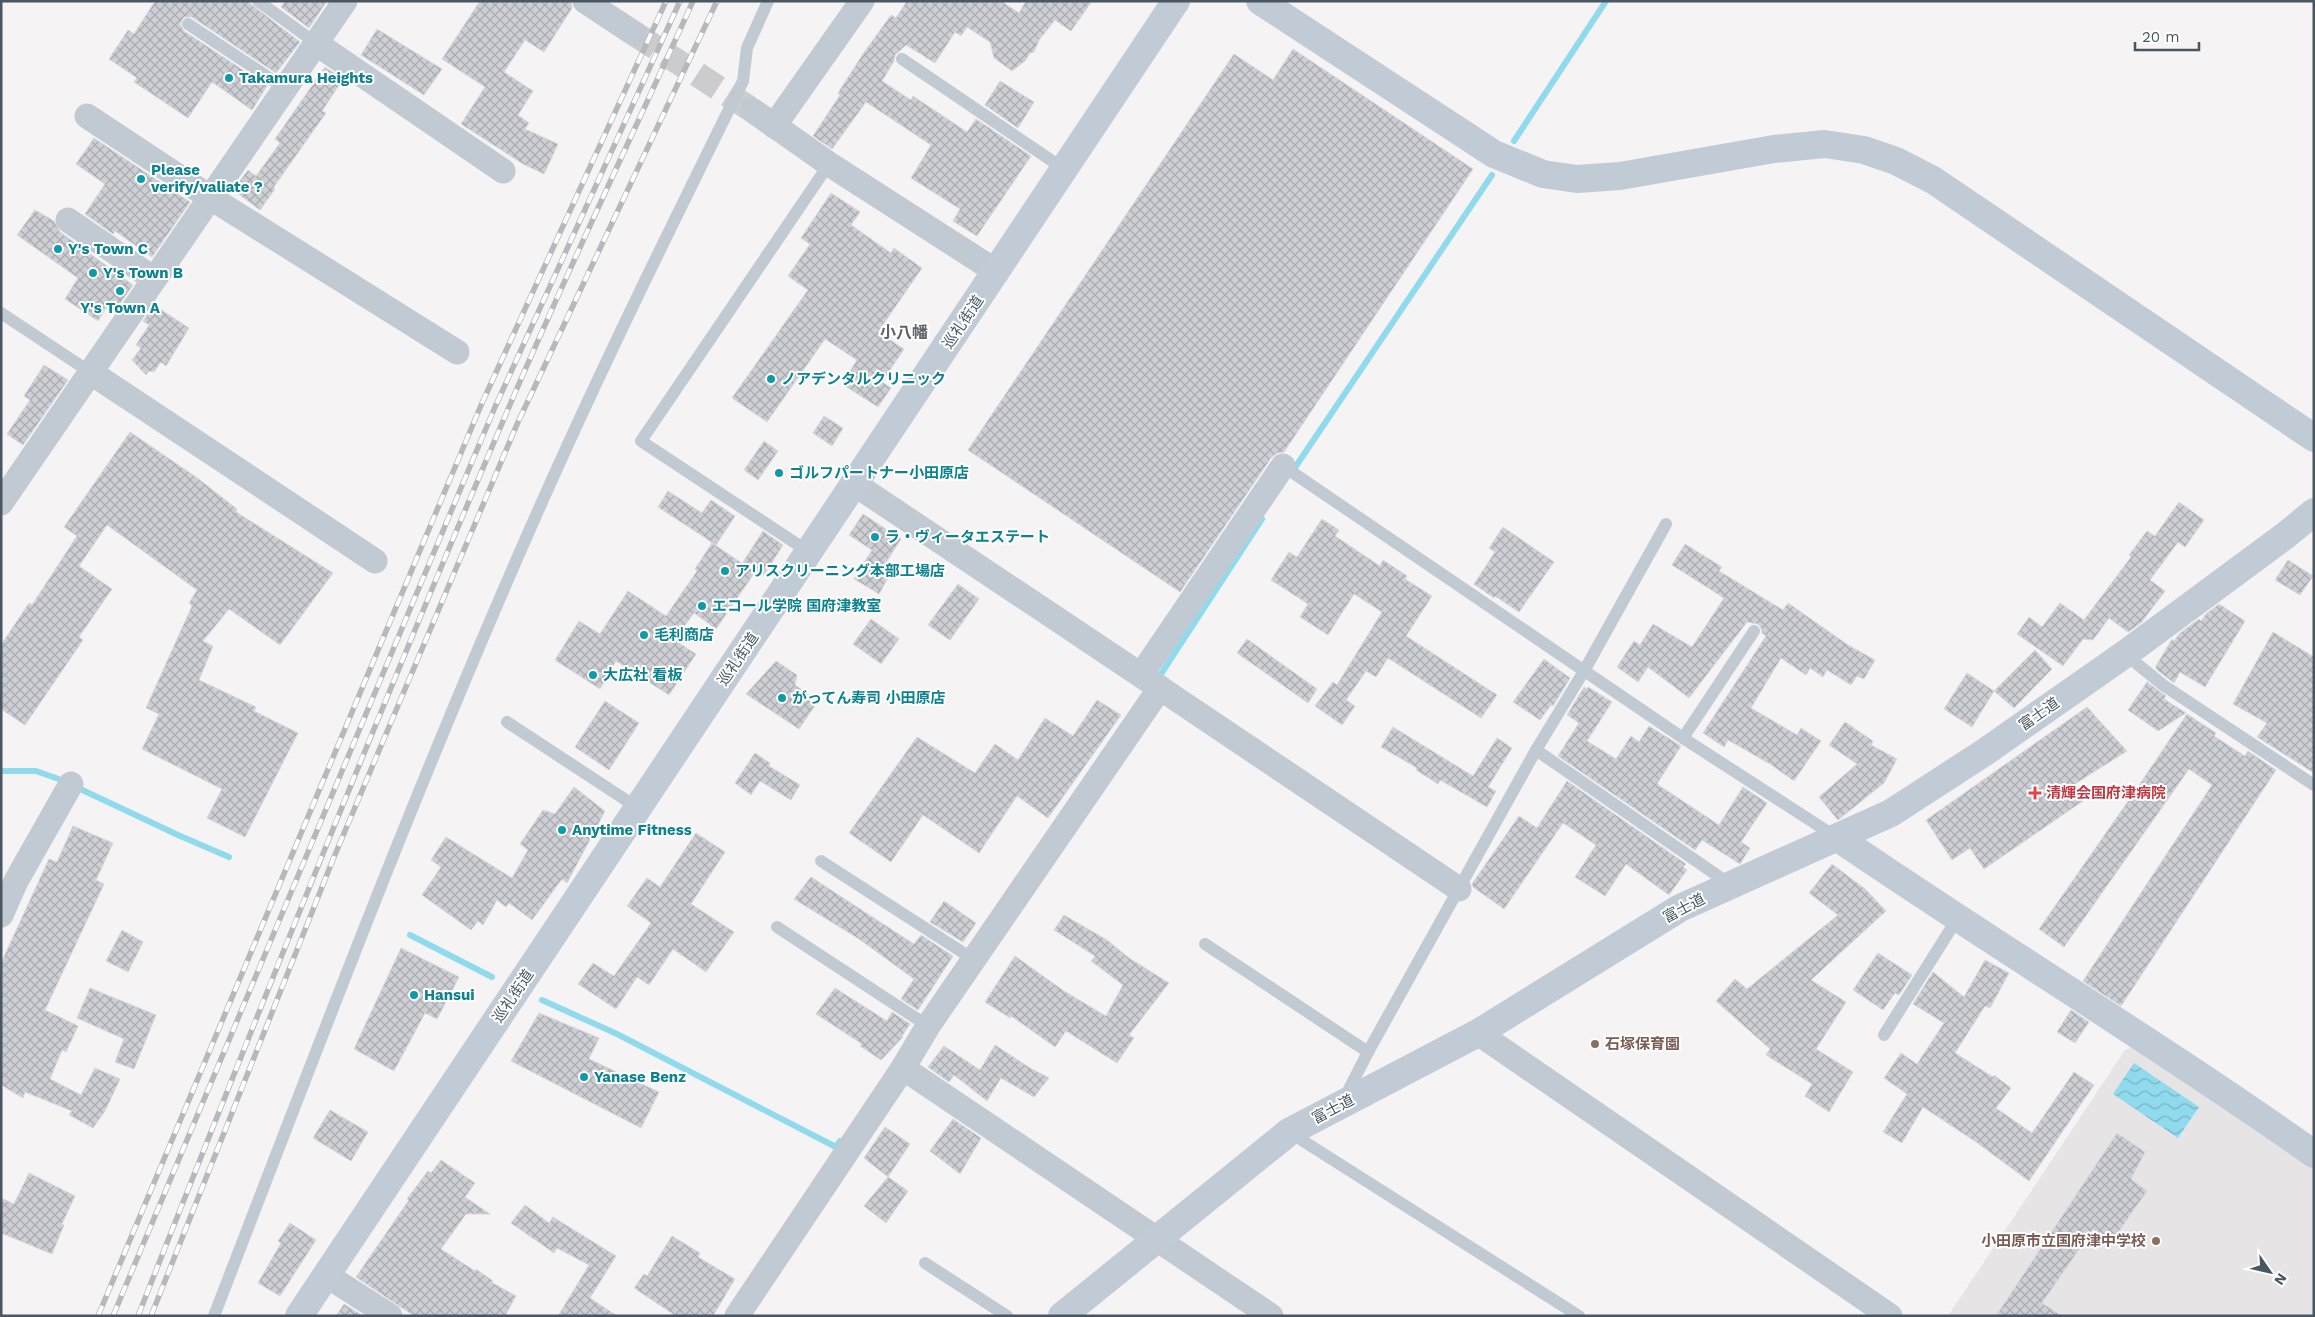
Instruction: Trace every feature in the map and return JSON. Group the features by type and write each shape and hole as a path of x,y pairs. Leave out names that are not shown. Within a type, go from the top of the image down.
{"street":[{"path":"1,503 345,1"},
{"path":"585,1 636,34"},
{"path":"774,126 862,1"},
{"name":"巡礼街道","path":"299,1316 1176,1"},
{"path":"1260,1 1494,154 1543,174 1577,179 1620,176 1774,149 1825,144 1864,150 1896,161 1933,180 2314,438"},
{"path":"317,44 503,171"},
{"path":"752,110 829,164 996,272"},
{"path":"87,116 211,198 457,352"},
{"path":"68,220 154,279"},
{"path":"90,372 375,561"},
{"path":"737,1316 902,1068 1151,682 1283,466"},
{"path":"853,483 1458,889"},
{"name":"富士道","path":"1062,1316 1156,1238 1290,1132 1478,1033 1680,908 1891,814 1985,752 2125,654 2286,535 2314,512"},
{"path":"1,915 16,882 72,784"},
{"path":"1838,838 1957,919 2226,1092 2314,1154"},
{"path":"1478,1033 1890,1316"},
{"path":"902,1068 1271,1316"},
{"path":"326,1275 390,1316"}],"lane":[{"path":"258,1 317,44"},
{"path":"214,1316 341,987 481,643 533,521 617,336 743,82 747,48 768,1"},
{"path":"188,24 286,89"},
{"path":"902,59 1064,169"},
{"path":"809,552 641,441 829,164"},
{"path":"1,313 90,372"},
{"path":"1283,466 1683,738 1838,838"},
{"path":"1340,1106 1458,889 1666,524"},
{"path":"1683,738 1754,631"},
{"path":"2125,654 2163,685 2314,785"},
{"path":"507,722 638,808"},
{"path":"1536,750 1731,885"},
{"path":"821,861 973,959"},
{"path":"1884,1035 1957,919"},
{"path":"777,927 928,1026"},
{"path":"1205,944 1368,1052"},
{"path":"1290,1132 1579,1316"},
{"path":"925,1263 1007,1316"}],"shaded area":[{"name":"小田原市立国府津中学校","path":"2136,1046 2314,1167 2314,1316 1948,1316 2125,1050"}],"water":[{"path":"2134,1063 2199,1107 2178,1138 2113,1094"}],"building":[{"path":"155,1 247,1 300,42 276,73 192,17 184,17 180,24 184,31 267,86 252,110 212,82 188,118 134,82 137,78 109,59 128,30 134,34"},
{"path":"285,1 327,1 309,28 281,7"},
{"path":"480,1 571,1 572,8 544,52 525,40 504,72 533,91 518,115 529,123 525,129 558,144 544,174 523,164 461,124 485,87 442,59"},
{"path":"907,1 1001,1 1019,13 1026,1 1092,1 1071,31 1055,20 1039,40 1034,52 1030,53 1025,61 1012,71 994,58 990,42 967,27 961,36 955,32 935,63 906,45 895,55 894,61 882,81 911,100 913,96 967,132 976,119 1031,156 977,236 953,221 960,209 911,178 931,145 866,102 832,149 813,136 840,95 838,93 863,54 891,15 896,18"},
{"path":"377,29 442,69 424,95 361,55"},
{"path":"1293,49 1473,169 1284,452 1277,453 1271,458 1180,592 968,450 1234,54 1273,80"},
{"path":"325,67 343,79 322,111 326,113 273,188 275,189 260,210 233,190 248,170 256,176 280,143 275,139"},
{"path":"1000,81 1034,102 1018,128 985,105"},
{"path":"94,138 190,202 152,257 115,231 113,234 85,214 105,184 76,164"},
{"path":"831,193 860,212 851,225 891,253 894,248 922,268 878,332 904,349 882,382 891,388 878,407 842,384 857,360 825,339 767,422 732,398 808,290 788,276 810,244 801,238"},
{"path":"35,210 54,221 60,232 133,285 119,305 111,300 98,321 65,299 78,278 17,235"},
{"path":"154,305 189,328 166,366 161,362 154,372 149,371 146,375 132,360 141,348 136,345 149,325 143,321"},
{"path":"44,365 68,380 23,445 7,434 30,400 24,396"},
{"path":"824,416 843,428 832,446 813,433"},
{"path":"130,432 196,477 237,509 236,512 333,573 280,645 229,609 203,641 213,646 199,680 256,707 254,711 298,733 245,837 207,818 222,789 142,749 159,714 146,708 192,606 189,603 197,590 107,525 79,566 112,589 79,637 83,640 25,725 1,709 1,645 29,603 32,605 77,536 64,527"},
{"path":"764,441 778,451 758,480 744,470"},
{"path":"668,491 702,513 711,500 735,516 716,545 658,507"},
{"path":"2179,502 2204,520 2185,547 2178,542 2150,580 2165,591 2141,623 2128,632 2109,618 2093,640 2083,639 2063,666 2017,634 2029,617 2042,627 2060,603 2084,620 2131,557 2129,555 2147,531 2155,536"},
{"path":"863,514 901,539 885,564 893,569 879,594 854,579 872,550 849,535"},
{"path":"1322,519 1339,530 1335,536 1380,566 1383,560 1407,576 1405,579 1432,596 1406,636 1497,695 1481,718 1388,658 1376,677 1366,671 1346,700 1355,706 1342,725 1315,706 1333,682 1337,685 1382,612 1354,594 1328,635 1300,617 1308,604 1271,580 1289,552 1297,557"},
{"path":"1503,527 1554,562 1519,612 1474,584 1495,552 1489,548"},
{"path":"763,531 783,545 764,575 743,562"},
{"path":"712,543 755,572 716,629 694,613 674,640 696,654 669,695 616,661 600,689 555,660 579,621 600,634 628,591 666,616 697,571 695,569"},
{"path":"1685,544 1722,567 1719,571 1783,610 1788,603 1848,645 1875,660 1864,679 1857,676 1851,685 1827,670 1823,677 1810,668 1806,675 1781,658 1751,708 1797,735 1801,728 1821,741 1794,781 1770,764 1728,740 1724,747 1703,733 1766,636 1762,633 1758,624 1747,622 1689,698 1648,667 1638,682 1617,667 1634,641 1640,645 1653,624 1692,647 1724,598 1672,565"},
{"path":"2288,560 2313,576 2300,595 2275,580"},
{"path":"958,584 979,599 950,640 928,625"},
{"path":"2219,604 2245,621 2205,687 2180,672 2174,683 2156,669 2156,666 2172,639 2174,641 2180,633 2199,619 2201,621 2206,614"},
{"path":"871,619 899,639 881,664 853,644"},
{"path":"2273,632 2314,657 2314,773 2257,737 2267,723 2233,704"},
{"path":"1247,639 1317,689 1308,703 1237,653"},
{"path":"2035,650 2052,669 2014,708 1994,691"},
{"path":"1544,659 1570,678 1553,706 1551,705 1540,720 1513,702"},
{"name":"がってん寿司 小田原店","path":"776,661 797,675 795,685 818,701 799,729 746,694"},
{"path":"1967,673 1994,691 1972,727 1944,709"},
{"path":"2147,682 2166,696 2164,699 2186,713 2158,731 2128,710"},
{"path":"1584,687 1587,689 1588,687 1612,702 1587,741 1616,759 1631,736 1639,742 1649,726 1681,746 1657,784 1719,825 1743,787 1767,803 1741,842 1750,848 1740,864 1702,840 1695,850 1558,756 1579,723 1567,715"},
{"path":"1097,700 1121,715 1048,818 1017,796 979,853 923,815 891,862 849,833 917,737 975,773 995,744 1018,760 1045,718 1073,736"},
{"path":"605,701 639,723 609,770 575,747"},
{"path":"2087,707 2127,751 2075,784 2083,801 1984,869 1970,848 1952,860 1926,820"},
{"path":"2187,714 2216,733 2214,736 2245,756 2248,751 2276,770 2121,1006 2083,981 2212,785 2189,769 2064,947 2039,929"},
{"path":"1845,722 1873,741 1871,745 1897,759 1884,783 1838,820 1819,797 1857,764 1829,745"},
{"path":"1393,727 1473,776 1497,738 1512,748 1488,787 1496,791 1487,807 1440,780 1438,784 1416,770 1417,768 1381,747"},
{"path":"755,753 770,763 769,766 800,785 791,800 760,781 751,795 735,783"},
{"path":"1567,781 1686,864 1683,867 1687,870 1669,895 1626,864 1605,896 1575,877 1596,845 1563,823 1504,909 1473,887 1472,884 1519,816 1537,828"},
{"path":"574,787 605,811 567,883 562,879 532,920 509,903 506,907 497,900 483,925 478,921 471,930 422,895 441,867 431,860 446,837 512,878 528,850 520,844 543,810 555,814"},
{"path":"73,826 113,843 96,880 104,884 45,1010 78,1026 66,1052 62,1050 50,1079 81,1095 95,1068 120,1079 105,1111 93,1128 69,1115 72,1111 25,1092 23,1098 1,1085 1,963 49,859 57,862"},
{"path":"696,833 725,852 691,904 734,932 706,972 673,949 649,985 637,977 616,1009 578,984 593,963 614,976 651,923 627,906 647,878 660,887"},
{"path":"1832,864 1865,889 1886,911 1811,980 1846,1002 1816,1049 1853,1072 1829,1112 1805,1096 1812,1084 1766,1055 1770,1049 1716,1001 1735,979 1747,989 1838,915 1809,893"},
{"path":"811,877 914,944 921,935 953,956 918,1010 901,999 914,979 859,939 794,899"},
{"path":"944,901 976,923 963,942 930,922"},
{"path":"1064,915 1107,940 1129,958 1169,983 1129,1035 1134,1038 1117,1063 1066,1031 1055,1047 1011,1016 1010,1018 985,1002 1015,956 1064,991 1106,1016 1123,985 1091,961 1095,956 1054,930"},
{"path":"122,930 143,942 128,972 106,961"},
{"name":"Hansui","path":"401,948 459,977 437,1019 425,1013 394,1071 354,1049"},
{"path":"1878,953 1912,975 1899,995 1895,993 1883,1010 1853,990"},
{"path":"1985,960 2009,973 1990,1008 1985,1006 1955,1053 1993,1077 1994,1075 2011,1088 1996,1108 2032,1133 2074,1072 2094,1085 2029,1181 1976,1142 1923,1107 1902,1143 1883,1132 1907,1094 1884,1078 1901,1053 1917,1064 1944,1023 1913,1004 1933,972 1964,997"},
{"path":"90,988 156,1015 134,1069 115,1062 124,1039 77,1018"},
{"path":"835,988 887,1021 892,1012 910,1024 903,1037 881,1060 860,1046 862,1044 816,1014"},
{"path":"2071,1010 2089,1022 2075,1043 2057,1032"},
{"name":"Yanase Benz","path":"539,1013 599,1038 589,1059 659,1092 641,1128 511,1061"},
{"path":"995,1045 1049,1078 1034,1097 1001,1078 987,1101 954,1075 949,1082 928,1067 944,1046 980,1070"},
{"path":"330,1110 368,1132 351,1161 313,1138"},
{"path":"953,1119 981,1138 960,1174 930,1151"},
{"path":"885,1127 910,1144 888,1177 864,1158"},
{"path":"2117,1133 2145,1152 2131,1179 2147,1191 2110,1244 2093,1229 2042,1303 2062,1316 1996,1316"},
{"path":"441,1160 475,1183 465,1197 490,1214 466,1214 441,1249 475,1271 476,1269 493,1281 491,1282 516,1296 505,1316 414,1316 356,1277 409,1200 407,1199 428,1171 431,1173"},
{"path":"29,1173 75,1196 62,1224 64,1225 52,1254 1,1233 1,1198 14,1204"},
{"path":"888,1177 908,1191 886,1223 864,1206"},
{"path":"525,1205 549,1223 553,1217 616,1256 590,1298 617,1316 558,1316 589,1265 557,1248 554,1253 511,1223"},
{"path":"290,1223 316,1240 280,1296 258,1283 281,1243 278,1241"},
{"path":"672,1236 700,1253 698,1257 735,1279 713,1316 676,1316 634,1288 644,1274 647,1276"},
{"path":"344,1304 363,1316 336,1316"}],"waterway":[{"path":"1514,141 1606,1"},
{"path":"1292,472 1492,175"},
{"path":"1157,680 1262,519"},
{"path":"1,771 36,771 67,782"},
{"path":"76,787 229,857"},
{"path":"410,935 492,977"},
{"path":"542,1000 617,1034 836,1147 840,1141"}],"tunnel":[{"path":"635,34 752,110"}],"railway":[{"path":"98,1316 482,403 666,1"},
{"path":"113,1316 495,407 680,1"},
{"path":"138,1316 323,853 466,508 559,294 693,1"},
{"path":"151,1316 334,857 518,422 717,1"}],"place":[{"name":"Takamura Heights","path":"229,78"},
{"name":"Please verify/valiate ?","path":"141,179"},
{"name":"Y's Town C","path":"58,249"},
{"name":"Y's Town B","path":"93,273"},
{"name":"Y's Town A","path":"120,291"},
{"name":"ノアデンタルクリニック","path":"771,379"},
{"name":"ゴルフパートナー小田原店","path":"779,473"},
{"name":"ラ・ヴィータエステート","path":"875,537"},
{"name":"アリスクリーニング本部工場店","path":"725,571"},
{"name":"エコール学院 国府津教室","path":"702,606"},
{"name":"毛利商店","path":"644,635"},
{"name":"大広社 看板","path":"593,675"},
{"name":"がってん寿司 小田原店","path":"782,698"},
{"name":"清輝会国府津病院","path":"2035,793"},
{"name":"Anytime Fitness","path":"562,830"},
{"name":"Hansui","path":"414,995"},
{"name":"石塚保育園","path":"1595,1044"},
{"name":"Yanase Benz","path":"584,1077"},
{"name":"小田原市立国府津中学校","path":"2156,1241"}],"district":[{"name":"小八幡","path":"904,332"}]}
